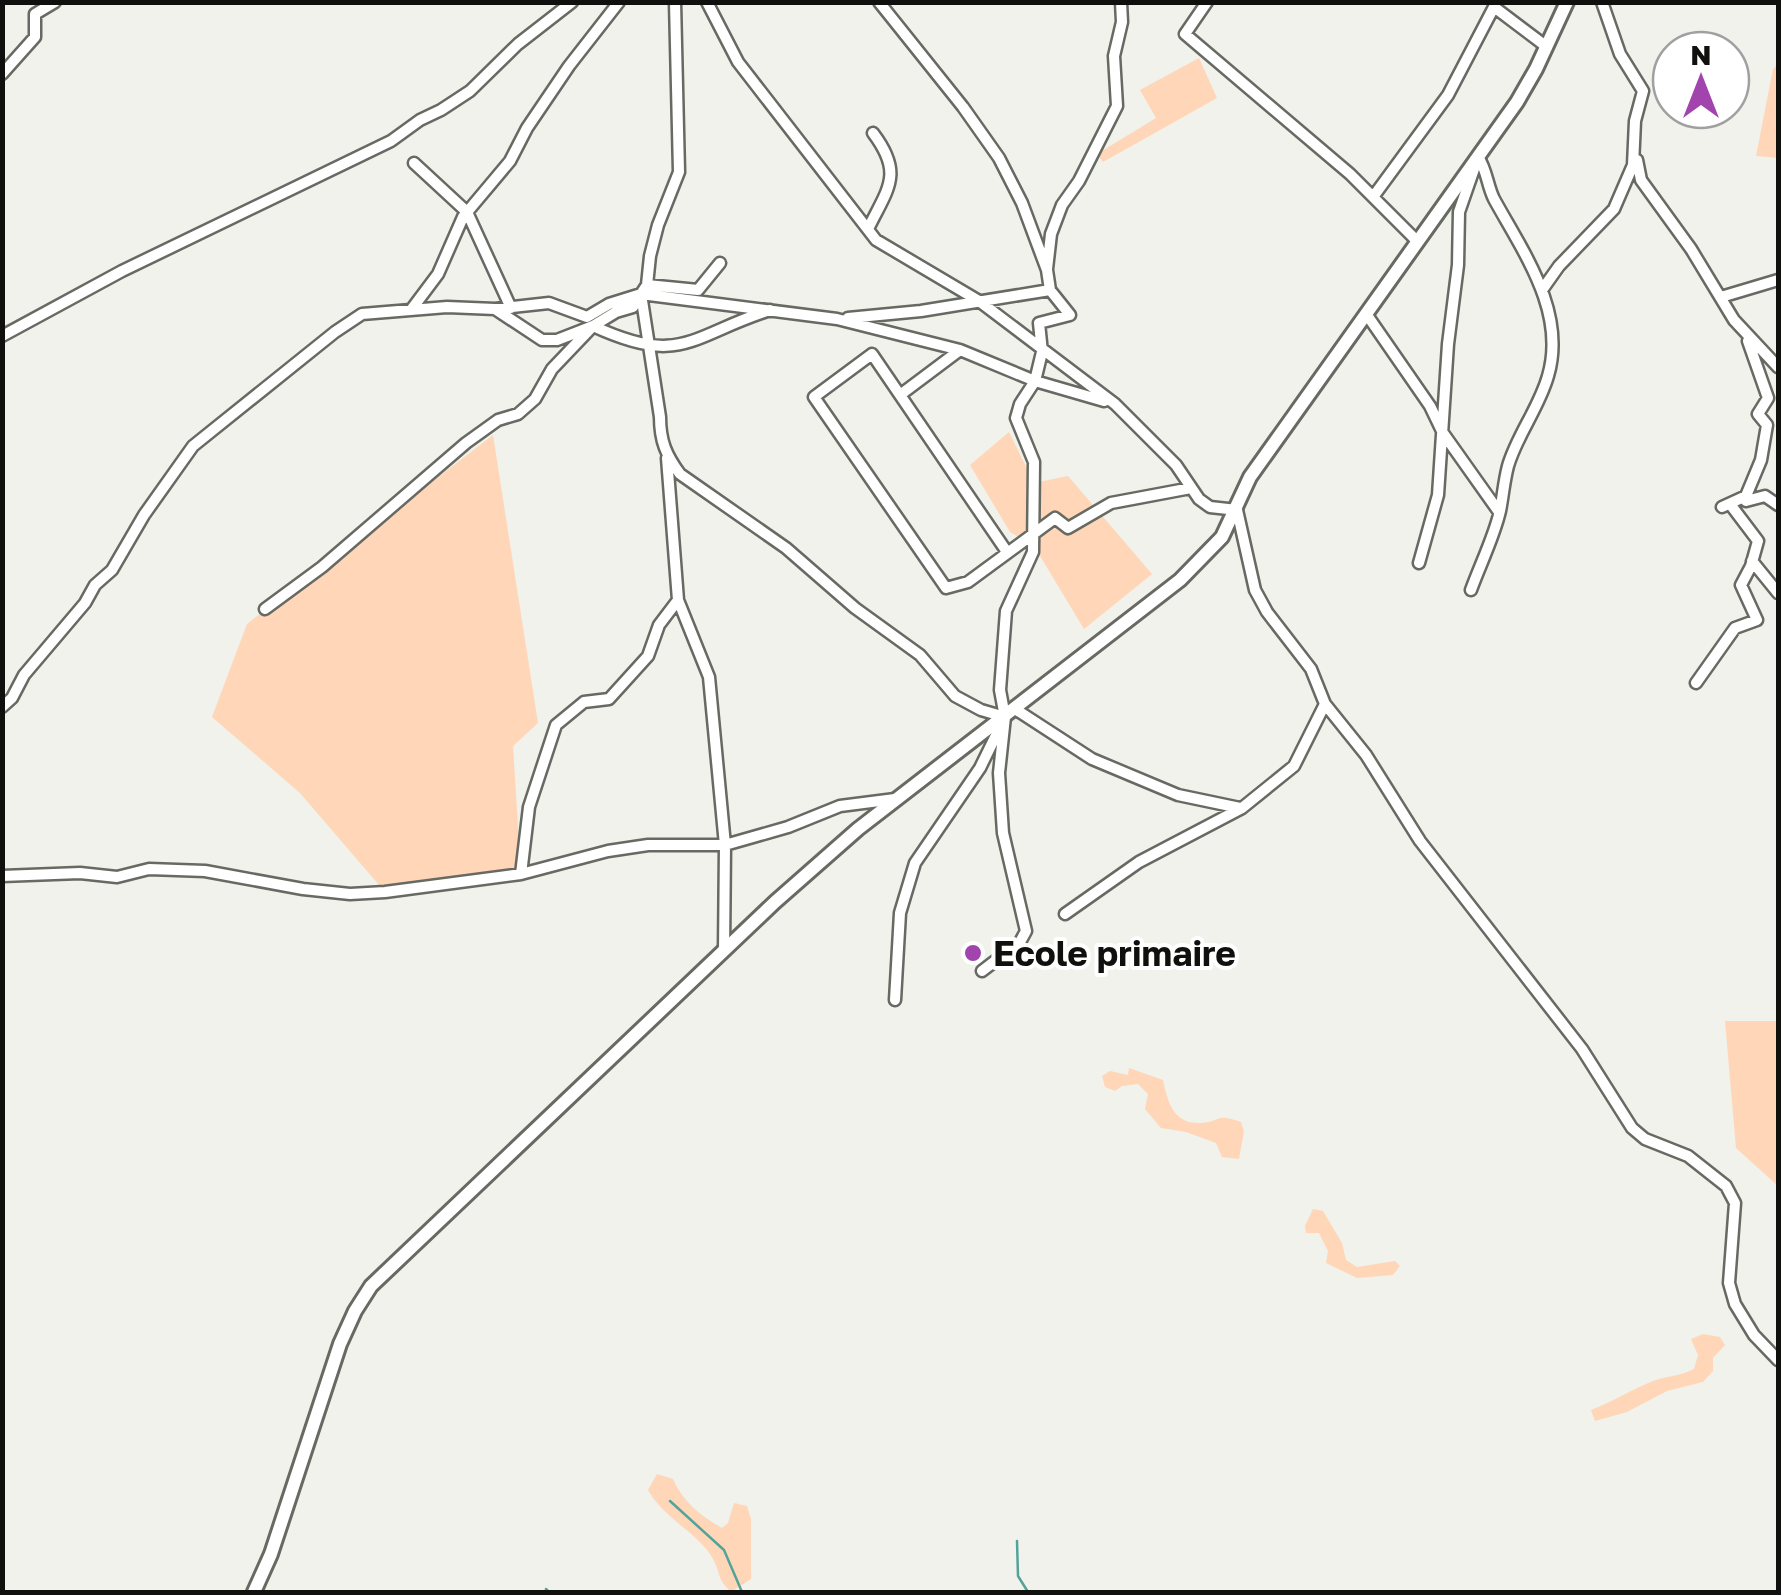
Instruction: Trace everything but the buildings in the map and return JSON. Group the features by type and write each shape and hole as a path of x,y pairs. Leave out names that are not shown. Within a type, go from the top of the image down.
{"street":[{"path":"2,74 34,37 36,14 55,2"},
{"path":"2,336 122,271 391,141 470,90 509,52 572,2"},
{"path":"411,310 438,274 467,212 510,161 568,66 619,2"},
{"path":"675,2 679,172 658,224 644,290 660,437 672,489 669,511 678,600 709,677 725,846 724,951"},
{"path":"707,2 738,62 876,240 979,301 1115,404 1210,507 1238,510"},
{"path":"879,2 999,158 1022,203 1047,270 1050,290 1070,315 1039,323 1042,352 1035,382 1016,418 1034,462 1034,536 1033,552 1006,611 1000,690 1010,713 999,773 1003,833 1026,931 1020,942 982,972"},
{"path":"1047,270 1051,234 1062,204 1079,181 1116,106 1114,56 1122,22 1121,2"},
{"path":"1207,2 1185,34 1374,196 1417,241"},
{"path":"254,1592 271,1554 340,1344 371,1286 724,951 894,799 1180,580 1214,546 1238,510 1250,477 1517,102 1567,2"},
{"path":"1542,290 1559,266 1614,209 1633,165 1643,91 1620,54 1602,2"},
{"path":"1374,196 1448,95 1493,4 1547,47"},
{"path":"868,230 892,180 890,155 874,133"},
{"path":"1634,139 1640,180 1670,216 1746,336 1768,398 1758,414 1767,425 1761,460 1746,499 1750,531"},
{"path":"1471,590 1500,513 1509,463 1533,415 1553,350 1542,290 1532,262 1491,193 1486,169 1478,157"},
{"path":"1418,563 1438,495 1459,212 1478,157"},
{"path":"414,162 467,212 511,308"},
{"path":"2,707 95,585 112,570 144,515 193,446 362,314 549,303 587,317 644,290 698,290 720,263"},
{"path":"1721,297 1778,280"},
{"path":"644,290 837,319 960,350 1035,382 1115,404"},
{"path":"494,309 542,340 557,340 632,307 644,290"},
{"path":"837,319 921,312 1050,290"},
{"path":"592,326 648,347 684,345 770,310"},
{"path":"1367,315 1430,406 1443,434 1500,513"},
{"path":"265,609 336,555 466,442 498,420 518,414 535,399 552,369 592,326"},
{"path":"1746,336 1778,365"},
{"path":"900,395 960,350"},
{"path":"1007,552 872,354 814,397 946,588 968,582 1055,518 1068,528 1111,503 1191,488"},
{"path":"667,457 680,474 786,548 855,608 920,655 955,696 981,710 1010,713 1092,759 1178,794 1242,808"},
{"path":"1696,683 1736,628 1757,620 1741,585 1758,541 1726,505 1765,496 1778,505"},
{"path":"1238,510 1255,590 1310,669 1325,704 1366,755 1420,841 1582,1049 1632,1128 1645,1139 1688,1156 1726,1186 1736,1204 1729,1282 1735,1304 1754,1334 1778,1360"},
{"path":"1752,561 1778,593"},
{"path":"521,874 529,808 556,725 584,702 609,699 648,656 660,625 678,600"},
{"path":"1064,914 1139,862 1242,808 1294,766 1325,704"},
{"path":"895,1000 900,913 915,863 980,768 1010,713"},
{"path":"2,876 80,873 117,878 148,869 204,872 303,890 350,894 521,874 622,849 685,843 725,846 840,806 894,799"}],"shaded area":[{"path":"1199,58 1217,98 1103,162 1097,154 1156,118 1140,90"},
{"path":"1778,64 1778,158 1756,156 1773,69"},
{"path":"1009,432 1034,483 1068,476 1152,574 1084,629 1034,546 1010,532 970,465"},
{"path":"493,435 538,723 513,746 521,874 385,892 300,793 212,717 247,624"},
{"path":"1725,1021 1778,1021 1778,1186 1736,1148"},
{"path":"1129,1068 1163,1080 1170,1104 1184,1120 1202,1123 1222,1118 1241,1122 1244,1131 1239,1159 1222,1157 1216,1143 1161,1128 1145,1109 1148,1094 1138,1084 1115,1091 1105,1087 1102,1076 1110,1071 1128,1075"},
{"path":"1313,1209 1323,1211 1342,1243 1346,1260 1357,1267 1395,1261 1400,1266 1393,1275 1357,1278 1326,1263 1328,1251 1319,1233 1306,1233"},
{"path":"1703,1334 1720,1337 1725,1345 1713,1358 1713,1371 1703,1382 1667,1391 1627,1412 1595,1421 1591,1410 1653,1381 1694,1369 1698,1355 1691,1339"},
{"path":"657,1474 673,1479 693,1508 722,1528 728,1523 734,1503 747,1506 751,1519 751,1579 731,1592 726,1587 707,1550 663,1510 648,1490"}],"waterway":[{"path":"670,1501 724,1550 742,1592"},
{"path":"1017,1541 1018,1576 1028,1592"},
{"path":"546,1589 549,1592"}],"place":[{"name":"Ecole primaire","path":"973,953"}]}
